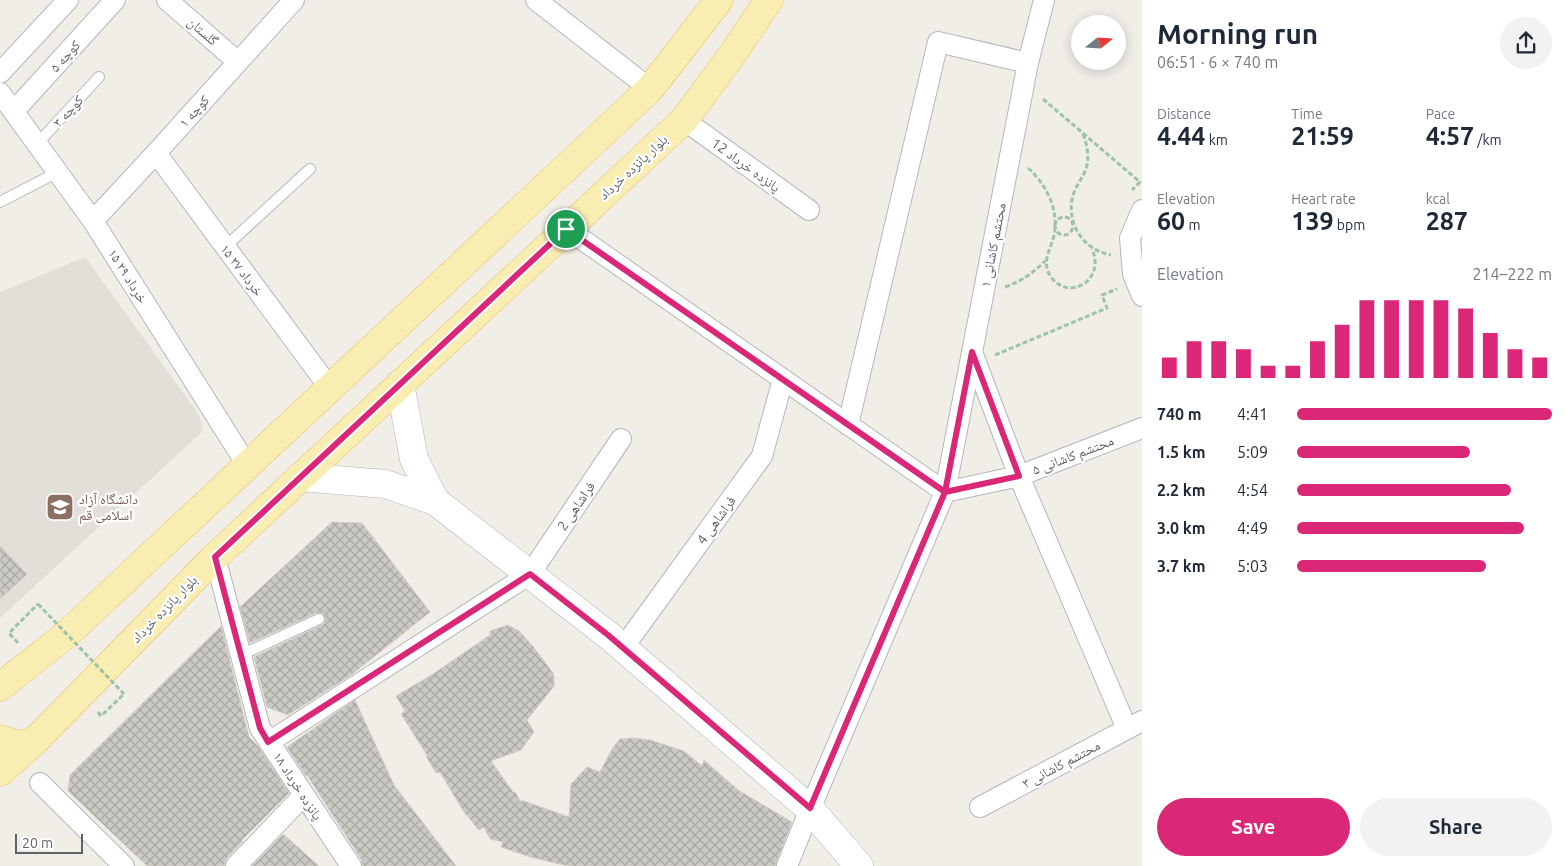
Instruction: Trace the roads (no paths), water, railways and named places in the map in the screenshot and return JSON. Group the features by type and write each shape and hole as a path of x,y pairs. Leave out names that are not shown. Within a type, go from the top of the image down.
{"main road":[{"path":"0,687 67,634 650,88 719,0"},
{"name":"بلوار پانزده خرداد","path":"0,772 35,740 215,557 684,120 769,0"},
{"path":"400,384 414,459 435,501"},
{"path":"300,477 385,484 435,501 622,648 810,808 859,866"},
{"path":"0,739 18,745 35,740"}],"street":[{"path":"0,73 68,0"},
{"name":"کوچه ۵","path":"4,100 115,0"},
{"name":"گلستان","path":"167,0 238,62"},
{"name":"کوچه ۱","path":"93,221 294,0"},
{"path":"536,0 650,88"},
{"name":"محتشم کاشانی ۱","path":"787,866 945,492 1028,63 1044,0"},
{"path":"848,425 938,42 1028,63"},
{"name":"۱۵ خرداد ۲۹","path":"4,100 93,221 247,465"},
{"name":"پانزده خرداد 12","path":"684,120 809,210"},
{"name":"۱۵ خرداد ۲۷","path":"156,153 329,387"},
{"path":"1142,210 1130,238 1132,274 1142,296"},
{"path":"566,229 945,492"},
{"path":"972,352 1019,476 1134,725"},
{"name":"فراشاهی 4","path":"622,648 762,456 782,380"},
{"name":"محتشم کاشانی ۵","path":"945,492 1019,476 1142,428"},
{"name":"فراشاهی 2","path":"530,574 621,439"},
{"name":"پانزده خرداد ۱۸","path":"215,557 260,728 351,866"},
{"path":"268,742 530,574"},
{"name":"محتشم کاشانی ۳","path":"980,807 1134,725"},
{"path":"40,783 124,866"},
{"path":"236,866 304,795"}],"lane":[{"name":"کوچه ۳","path":"37,144 99,77"},
{"path":"224,247 310,169"},
{"path":"0,202 58,172"},
{"path":"241,655 319,619"}],"place":[{"name":"دانشگاه آزاد اسلامی قم","path":"60,507"}]}
